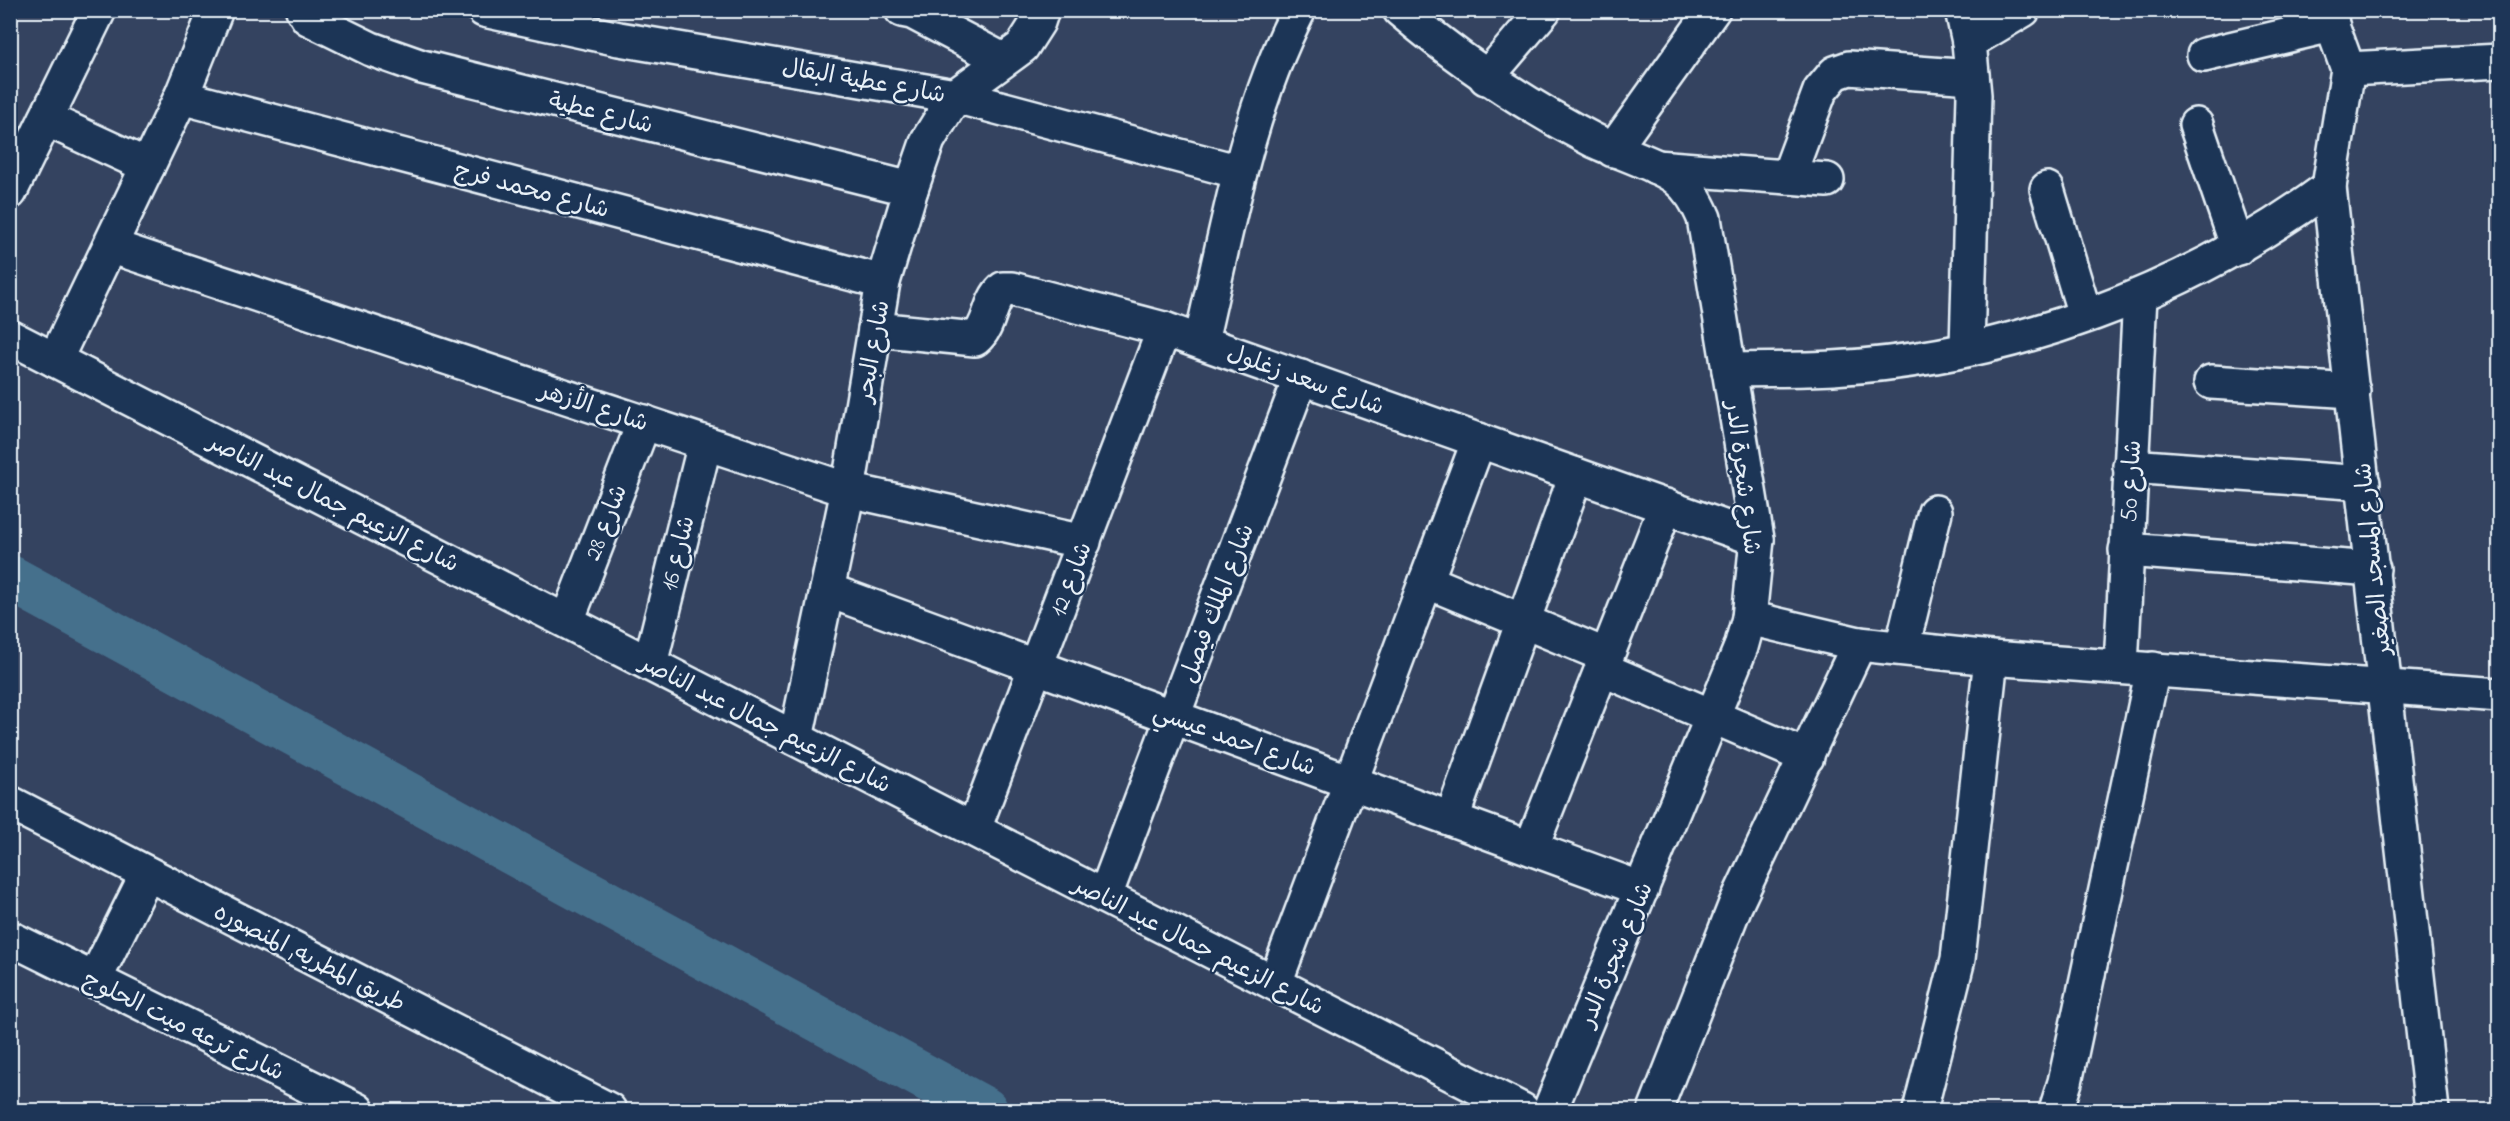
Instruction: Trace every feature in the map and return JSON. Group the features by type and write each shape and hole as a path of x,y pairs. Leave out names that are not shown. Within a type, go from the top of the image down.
{"street":[{"path":"10,192 99,10"},
{"path":"55,360 181,97 216,10"},
{"name":"شارع عطية","path":"303,10 308,18 372,49 422,67 910,189"},
{"name":"شارع عطية البقال","path":"484,10 619,39 956,96 1240,171"},
{"path":"902,10 912,12 1003,60"},
{"name":"شارع البحر","path":"796,738 849,490 883,282 910,189 928,140 956,96 1022,47 1042,10"},
{"path":"1201,341 1240,171 1264,95 1299,10"},
{"name":"شارع شجرة الدر","path":"1400,10 1486,78 1538,111 1613,150 1674,177 1693,195 1704,218 1757,538 1749,618 1741,647 1550,1110"},
{"path":"1486,78 1544,10"},
{"path":"1613,150 1713,10"},
{"path":"1962,10 1969,42 1974,95 1967,348"},
{"path":"1969,42 2023,10"},
{"path":"2204,55 2331,18"},
{"name":"شارع المسجد الصغير","path":"2331,18 2348,69 2329,188 2432,1110"},
{"path":"2348,69 2499,61"},
{"path":"1788,177 1820,91 1835,73 1849,68 1972,77"},
{"name":"شارع محمد فرج","path":"181,97 883,282"},
{"path":"46,119 148,166"},
{"path":"2196,125 2238,248"},
{"path":"1651,166 1827,180"},
{"path":"1729,370 1835,368 1939,355 2041,330 2140,296 2238,248 2285,220 2329,188"},
{"path":"2047,189 2085,315"},
{"name":"شارع الأزهر","path":"110,246 849,490 1084,542"},
{"name":"شارع سعد زغلول","path":"875,328 975,339 984,332 994,297 1003,289 1012,289 1201,341 1757,538"},
{"name":"شارع 50","path":"2121,666 2140,296"},
{"name":"شارع 12","path":"974,830 1164,329"},
{"name":"شارع الزعيم جمال عبد الناصر","path":"10,337 1522,1110"},
{"name":"شارع الملك فيصل","path":"1105,896 1301,377"},
{"path":"2211,382 2353,391"},
{"name":"شارع 28","path":"567,621 644,422"},
{"path":"1275,983 1479,440"},
{"name":"شارع 16","path":"650,664 705,443"},
{"path":"2130,466 2363,483"},
{"path":"1452,819 1576,475"},
{"path":"1531,848 1666,506"},
{"path":"1902,648 1935,512"},
{"path":"2126,550 2373,569"},
{"path":"1426,581 1523,621 1713,717 1807,758"},
{"name":"شارع احمد عيسي","path":"827,590 1642,889"},
{"path":"1749,618 1859,644 1991,658 2499,695"},
{"path":"1655,1110 1735,906 1859,644"},
{"path":"1920,1110 1958,959 1991,658"},
{"path":"2056,1110 2065,1082 2153,669"},
{"name":"طريق المطريه, المنصوره","path":"10,803 609,1110"},
{"path":"94,981 147,874"},
{"name":"شارع ترعه ميت الحلوج","path":"10,938 357,1110"}],"waterway":[{"path":"10,578 985,1110"}]}
